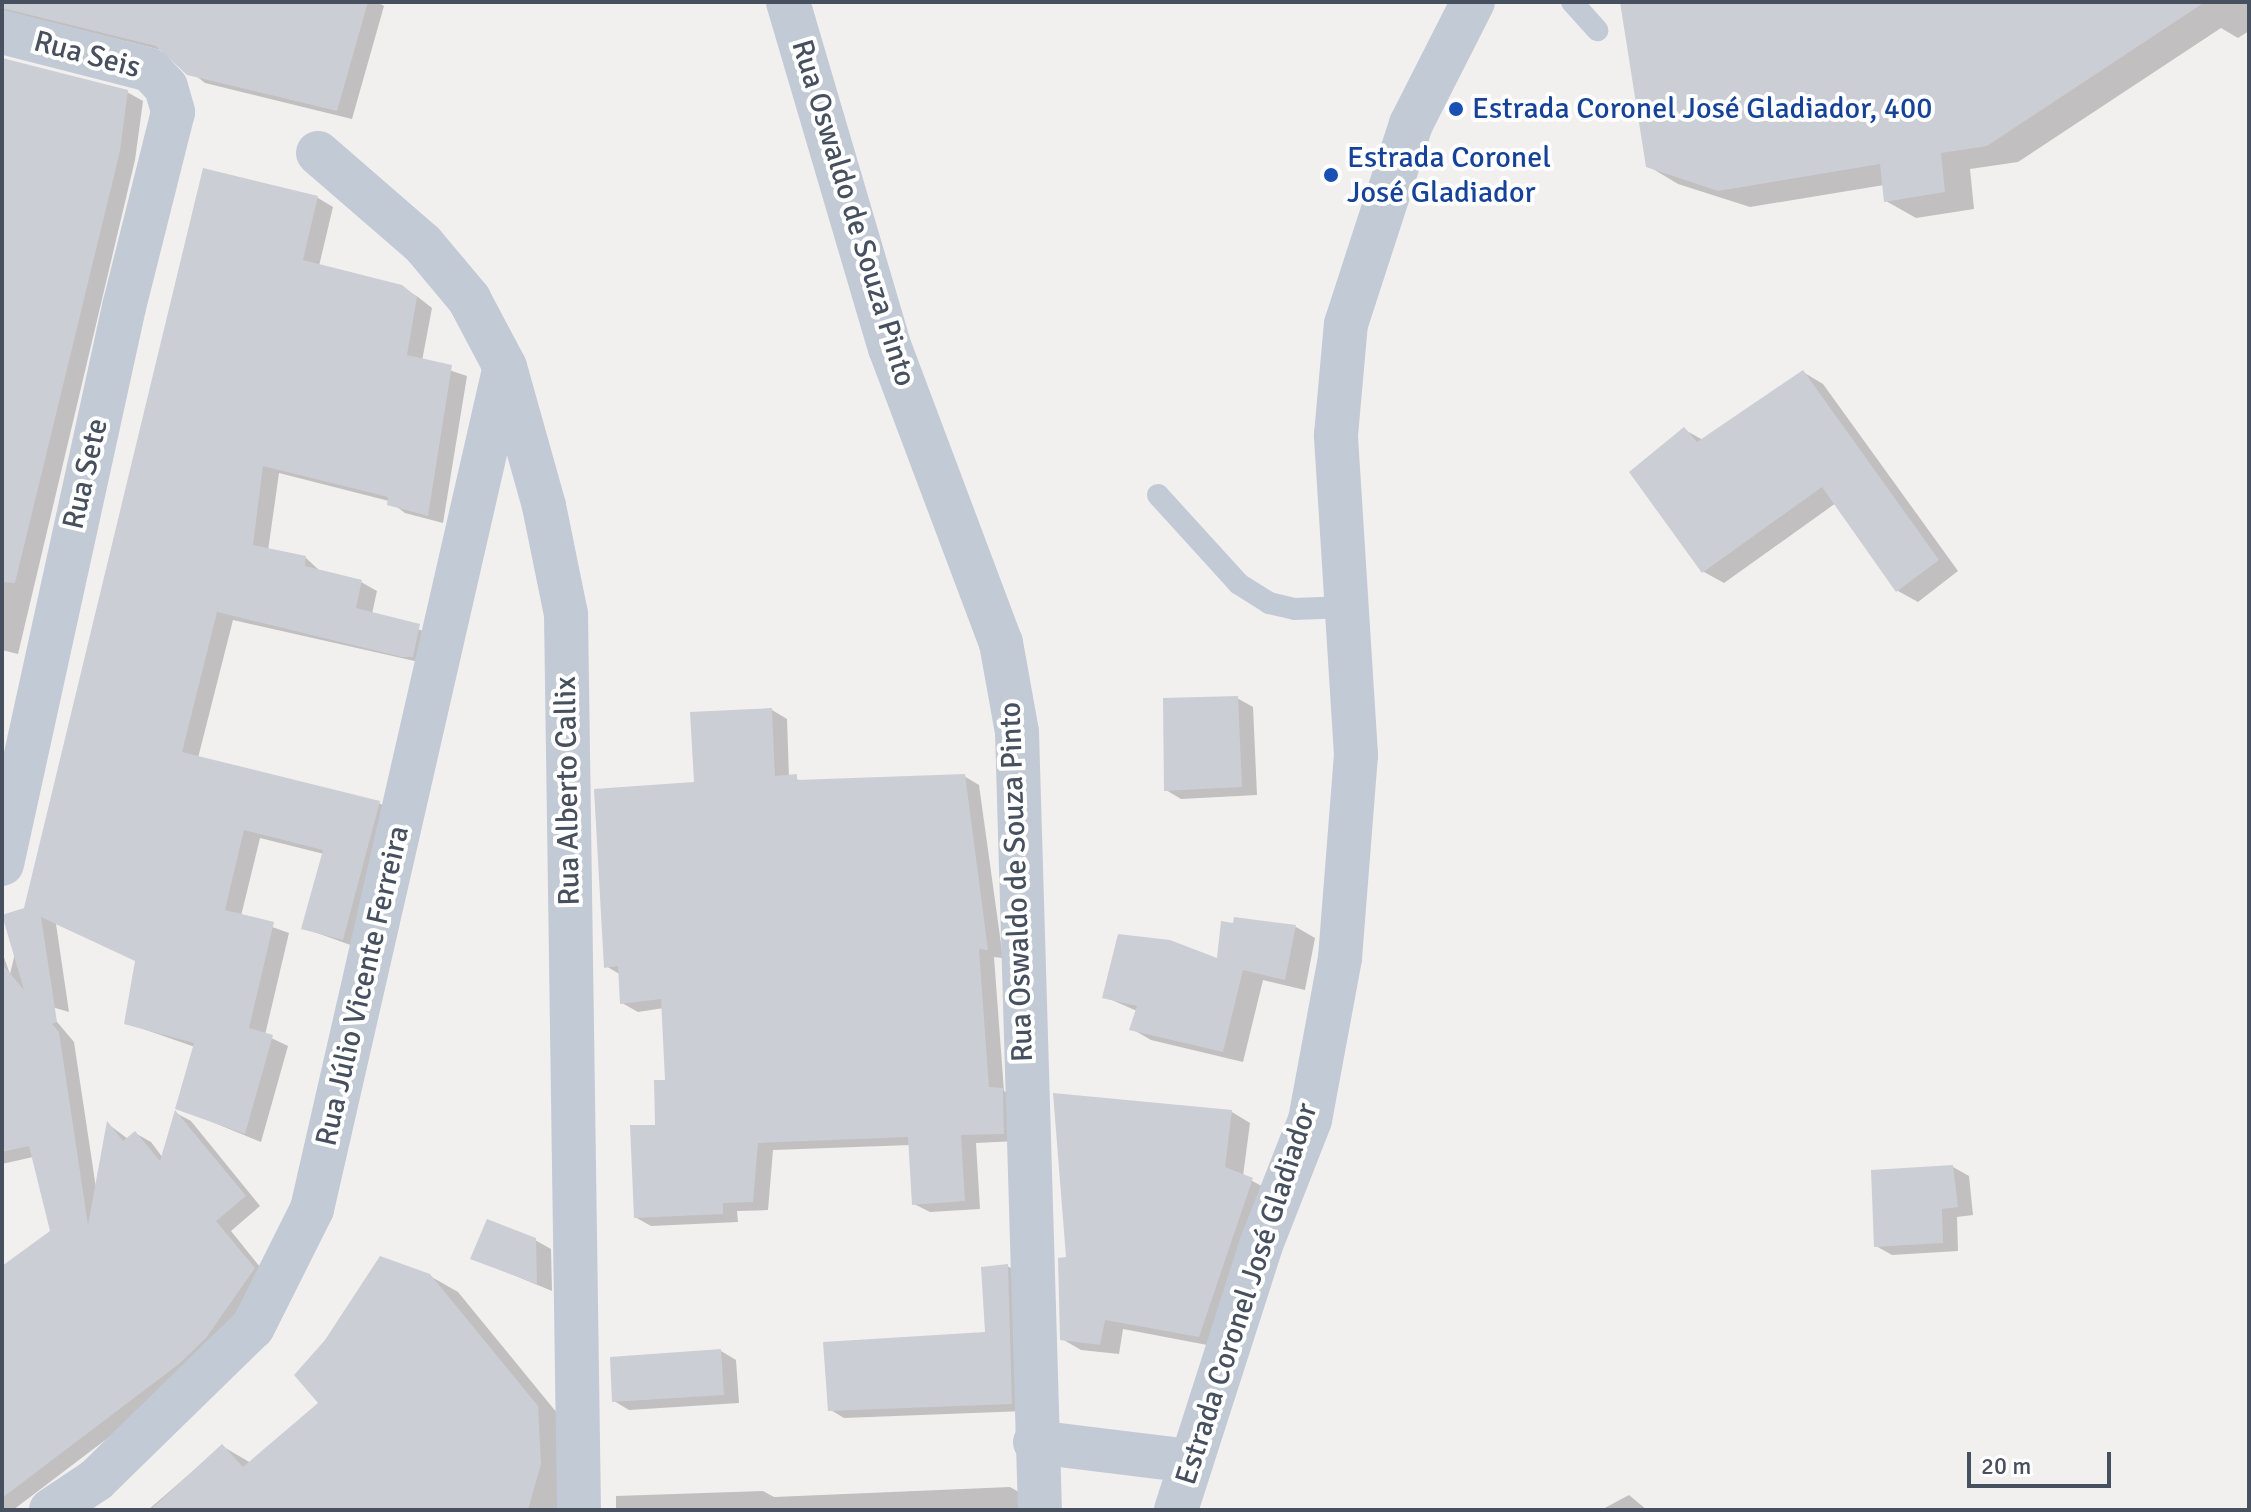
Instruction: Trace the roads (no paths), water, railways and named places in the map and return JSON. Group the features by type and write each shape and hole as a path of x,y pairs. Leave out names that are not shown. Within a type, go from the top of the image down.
{"street":[{"name":"Rua Oswaldo de Souza Pinto","path":"788,2 890,348 1001,643 1017,732 1035,1442 1040,1510"},
{"name":"Estrada Coronel José Gladiador","path":"1176,1510 1261,1245 1310,1120 1340,958 1356,755 1336,435 1346,324 1411,124 1472,2"},
{"name":"Rua Seis","path":"2,32 133,63 150,70 166,87"},
{"name":"Rua Sete","path":"2,864 17,707 172,135 173,112 166,87"},
{"name":"Rua Alberto Callix","path":"318,153 423,244 469,299 505,367 544,506 566,614 579,1510"},
{"name":"Rua Júlio Vicente Ferreira","path":"51,1510 96,1480 253,1327 312,1209 505,367"},
{"path":"1035,1442 1190,1461"}],"lane":[{"path":"1572,2 1597,30"},
{"path":"1158,495 1239,584 1269,603 1294,609 1347,607"}],"place":[{"name":"Estrada Coronel José Gladiador, 400","path":"1456,109"},
{"name":"Estrada Coronel José Gladiador","path":"1331,175"}]}
